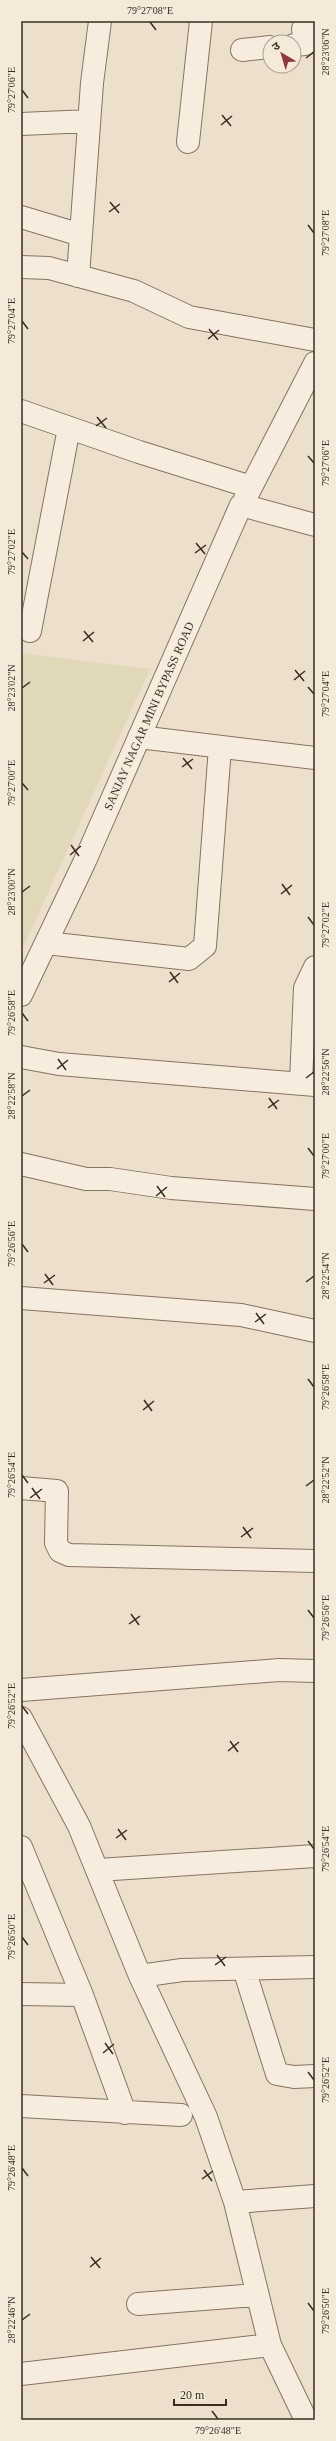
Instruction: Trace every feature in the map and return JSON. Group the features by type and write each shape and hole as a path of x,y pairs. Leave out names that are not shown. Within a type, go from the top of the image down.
{"street":[{"path":"78,276 89,121 100,21"},
{"path":"188,142 201,21"},
{"path":"302,44 305,44 303,29 315,31"},
{"path":"242,50 262,48"},
{"path":"21,124 89,121"},
{"path":"21,217 81,235"},
{"path":"21,266 49,268 134,291 189,317 315,340"},
{"name":"SANJAY NAGAR MINI BYPASS ROAD","path":"23,989 46,943 246,496 315,363"},
{"path":"21,411 246,496 315,525"},
{"path":"30,631 29,590 69,428"},
{"path":"139,737 315,758"},
{"path":"46,943 189,959 205,946 220,747"},
{"path":"21,1056 59,1064 308,1084 305,988 315,967"},
{"path":"21,1164 86,1179 110,1178 171,1188 315,1199"},
{"path":"21,1298 241,1315 315,1331"},
{"path":"21,1488 57,1491 56,1543 60,1551 69,1555 315,1561"},
{"path":"21,1690 279,1670 315,1671"},
{"path":"21,1718 79,1826 140,1976 206,2117 235,2202 270,2345 306,2399 306,2420"},
{"path":"21,1847 82,1996 125,2113"},
{"path":"98,1870 315,1856"},
{"path":"140,1976 182,1970 315,1966"},
{"path":"244,1969 277,2074 294,2077 315,2076"},
{"path":"21,1994 82,1996"},
{"path":"21,2106 181,2115"},
{"path":"235,2202 315,2196"},
{"path":"138,2304 257,2296"},
{"path":"21,2374 270,2345"}],"shaded area":[{"path":"21,653 150,669 21,952"}]}
